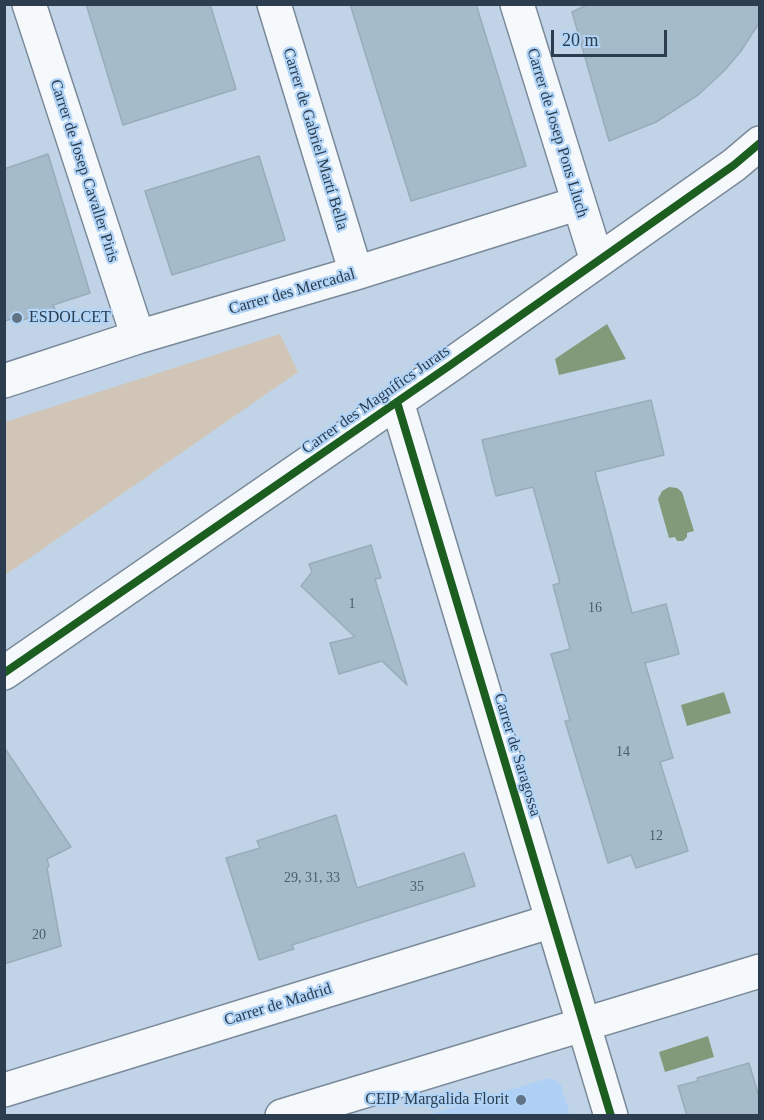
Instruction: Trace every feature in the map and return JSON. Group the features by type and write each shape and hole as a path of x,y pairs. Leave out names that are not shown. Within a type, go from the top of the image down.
{"street":[{"name":"Carrer de Josep Cavaller Piris","path":"29,4 138,337"},
{"name":"Carrer de Gabriel Martí Bella","path":"274,4 356,273"},
{"name":"Carrer de Josep Pons Lluch","path":"517,4 597,261"},
{"name":"Carrer des Magnífics Jurats","path":"4,673 397,402 734,165 759,143"},
{"name":"Carrer des Mercadal","path":"4,381 138,337 356,273 579,203"},
{"name":"Carrer de Saragossa","path":"397,402 611,1116"},
{"name":"Carrer de Madrid","path":"4,1090 552,921"},
{"path":"282,1116 759,971"}],"shaded area":[{"path":"607,324 626,359 559,375 555,359"},
{"path":"280,334 298,372 5,575 5,422"},
{"path":"669,487 677,488 682,492 694,531 687,533 683,541 677,541 675,537 669,538 658,499 662,491"},
{"path":"724,692 731,713 687,726 681,705"},
{"path":"708,1036 714,1057 665,1072 659,1052"},
{"name":"CEIP Margalida Florit","path":"548,1078 561,1085 570,1115 428,1115"}],"building":[{"path":"86,4 210,4 236,89 123,125"},
{"path":"350,4 476,4 526,166 411,201"},
{"path":"589,4 759,4 759,23 741,51 724,71 698,95 656,122 609,141 572,12"},
{"path":"48,154 90,293 53,305 55,309 20,321 19,317 4,321 4,169"},
{"path":"259,156 285,240 172,275 145,191"},
{"path":"651,400 664,455 595,472 632,613 666,604 679,654 645,663 673,758 660,762 688,851 636,868 631,855 608,863 565,721 570,720 551,654 570,649 553,585 560,583 533,487 496,496 482,440"},
{"path":"371,545 381,578 375,579 407,685 382,661 339,674 330,643 355,637 301,586 312,572 309,564"},
{"path":"4,747 71,847 47,859 61,946 4,964"},
{"path":"336,815 357,888 464,853 475,886 292,945 294,949 259,960 226,858 260,848 257,841"},
{"path":"749,1063 759,1097 759,1115 687,1116 678,1086"}],"cycle path":[{"path":"4,673 449,366 734,165 760,143"},
{"path":"397,402 611,1116"}],"place":[{"name":"ESDOLCET","path":"17,318"},
{"name":"CEIP Margalida Florit","path":"521,1100"}]}
